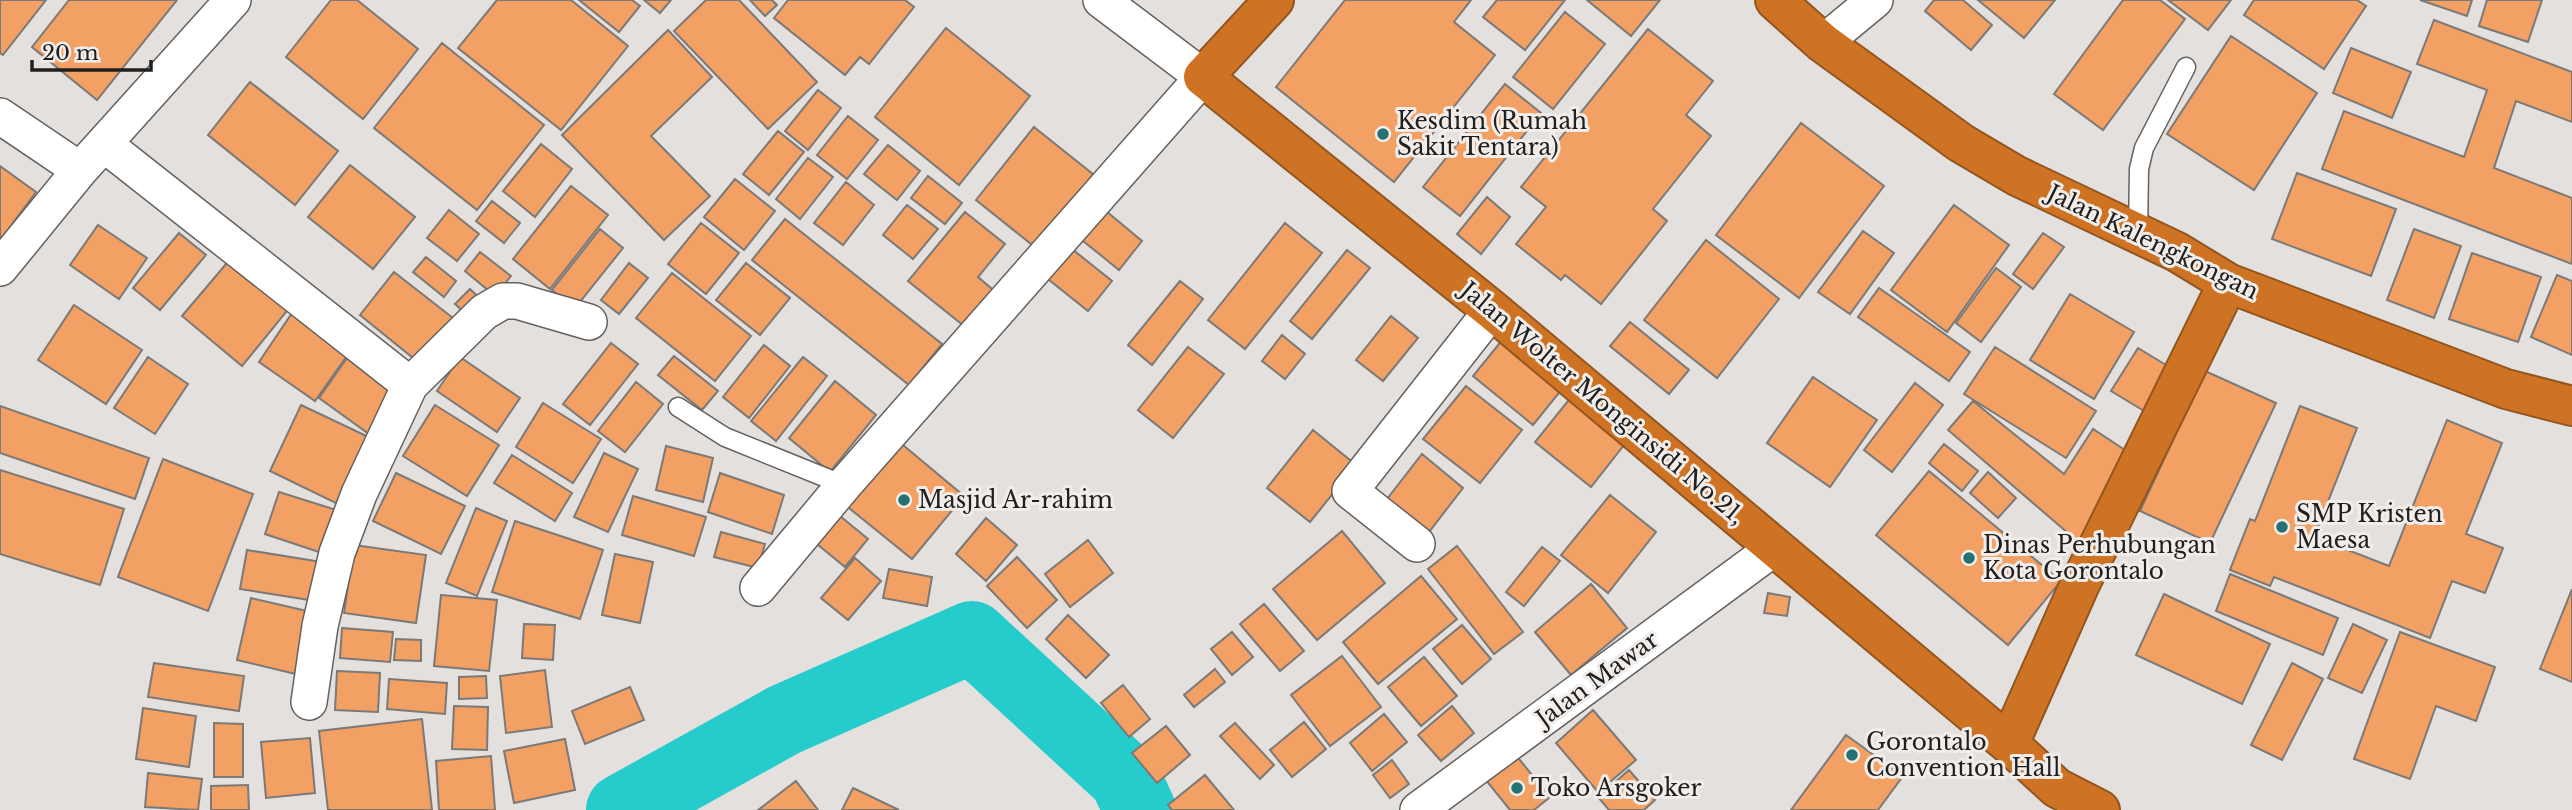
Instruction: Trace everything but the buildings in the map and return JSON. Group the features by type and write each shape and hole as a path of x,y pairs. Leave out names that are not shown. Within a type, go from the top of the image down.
{"highway":[{"path":"1203,77 1274,0"},
{"name":"Jalan Kalengkongan","path":"1774,0 1824,43 1961,143 2017,176 2176,252 2228,283 2506,389 2572,406"},
{"name":"Jalan Wolter Monginsidi No.21,","path":"1203,77 1492,310 2009,744 2057,788 2100,810"},
{"path":"2009,744 2080,584 2228,283"}],"street":[{"path":"0,268 80,170 233,0"},
{"name":"Jalan Wolter Monginsidi No.21,","path":"1101,0 1203,77"},
{"path":"1824,43 1875,0"},
{"path":"758,588 844,485 1203,77"},
{"path":"0,116 80,170"},
{"path":"104,144 410,385"},
{"path":"309,702 320,626 337,553 359,495 410,385 484,312 503,301 517,301 589,322"},
{"path":"1417,544 1350,491 1492,310"},
{"name":"Jalan Mawar","path":"1418,810 1774,546"}],"lane":[{"path":"2138,235 2139,169 2144,148 2186,67"},
{"path":"678,407 724,437 844,485"}],"waterway":[{"path":"622,810 784,720 972,637 1125,778 1140,810"}],"place":[{"name":"Kesdim (Rumah Sakit Tentara)","path":"1383,134"},
{"name":"Masjid Ar-rahim","path":"904,500"},
{"name":"SMP Kristen Maesa","path":"2282,527"},
{"name":"Dinas Perhubungan Kota Gorontalo","path":"1969,558"},
{"name":"Gorontalo Convention Hall","path":"1852,755"},
{"name":"Toko Arsgoker","path":"1517,788"}]}
